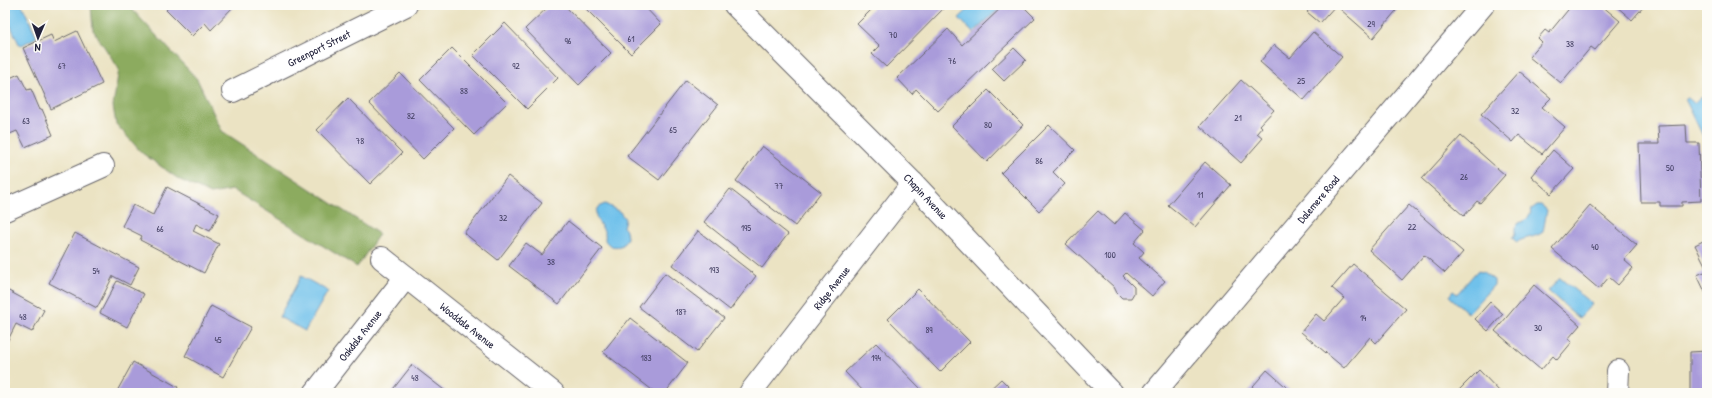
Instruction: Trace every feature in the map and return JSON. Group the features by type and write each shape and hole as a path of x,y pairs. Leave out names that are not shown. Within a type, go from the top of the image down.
{"street":[{"name":"Greenport Street","path":"233,91 406,5"},
{"name":"Chapin Avenue","path":"735,5 913,183 1112,393"},
{"name":"Dalemere Road","path":"1154,393 1483,5"},
{"path":"5,210 103,166"},
{"name":"Ridge Avenue","path":"750,393 913,183"},
{"name":"Wooddale Avenue","path":"382,258 553,393"},
{"name":"Oakdale Avenue","path":"315,393 406,277"},
{"path":"1617,393 1618,371"}],"green space":[{"path":"91,5 128,5 197,79 222,131 379,234 357,267 233,190 211,194 180,180 142,153 116,124 113,106 119,69 93,30"}],"water":[{"path":"11,5 22,5 37,37 20,46 5,14 5,8"},
{"path":"973,5 1003,5 973,33 959,18"},
{"path":"1705,96 1707,101 1707,136 1703,136 1685,99 1688,98 1694,103 1700,97"},
{"path":"605,204 620,212 625,219 623,227 626,230 627,238 623,245 612,246 605,240 605,233 597,219 596,210 598,207"},
{"path":"1537,205 1541,205 1547,210 1543,232 1517,242 1512,238 1515,234 1515,227 1527,219 1531,212 1530,210"},
{"path":"1477,271 1483,272 1494,280 1494,285 1468,313 1449,296 1453,291 1457,294"},
{"path":"301,276 328,291 305,331 279,317"},
{"path":"1560,278 1592,304 1579,318 1548,291"}],"building":[{"path":"171,5 235,5 211,30 205,23 192,36 166,10"},
{"path":"550,5 564,5 611,53 579,85 525,29"},
{"path":"582,5 643,5 661,24 631,54"},
{"path":"876,5 947,5 886,67 872,54 880,46 857,24"},
{"path":"1004,5 1022,5 1035,18 938,111 916,89 912,94 897,78 948,29 962,45"},
{"path":"1313,5 1336,5 1320,23 1307,12"},
{"path":"1344,5 1401,5 1373,38 1340,9"},
{"path":"1572,5 1601,5 1620,21 1595,50 1591,47 1561,83 1529,57 1542,42 1538,38 1545,30 1549,33"},
{"path":"1615,5 1645,5 1632,20"},
{"path":"505,23 558,78 527,109 473,55"},
{"path":"77,31 102,84 51,109 23,48 51,35 54,42"},
{"path":"1313,32 1342,57 1304,100 1260,62 1274,45 1290,58"},
{"path":"452,48 507,103 474,135 420,80"},
{"path":"1014,48 1026,60 1004,81 992,69"},
{"path":"1519,71 1551,98 1542,107 1565,127 1542,154 1519,135 1513,142 1481,114"},
{"path":"400,73 454,128 423,159 369,103"},
{"path":"19,74 27,90 31,89 40,110 42,109 53,135 25,147 17,131 5,136 5,80"},
{"path":"686,80 718,105 659,180 627,156"},
{"path":"1241,80 1274,110 1260,125 1262,127 1257,133 1263,138 1241,163 1200,126"},
{"path":"988,90 1023,125 987,162 952,126"},
{"path":"348,98 402,153 370,184 317,130"},
{"path":"1049,125 1075,150 1053,172 1065,184 1039,211 1001,173"},
{"path":"1686,125 1687,143 1699,143 1701,201 1682,202 1682,206 1660,206 1660,202 1641,202 1639,144 1659,144 1658,126"},
{"path":"1461,136 1505,175 1480,203 1477,201 1464,216 1422,179"},
{"path":"762,146 821,192 795,226 736,181"},
{"path":"1553,150 1574,169 1551,194 1531,176"},
{"path":"1205,162 1231,185 1195,227 1168,205"},
{"path":"508,176 542,203 498,260 464,233"},
{"path":"167,187 219,214 210,231 196,224 193,231 219,244 204,273 140,240 142,236 122,226 133,205 153,215"},
{"path":"730,189 788,234 762,268 704,222"},
{"path":"1409,205 1463,252 1445,273 1424,255 1402,280 1369,250"},
{"path":"1590,205 1637,245 1624,260 1633,268 1618,285 1609,277 1599,289 1552,249"},
{"path":"1098,211 1114,225 1125,213 1145,230 1134,243 1144,252 1139,258 1165,281 1152,296 1126,273 1123,276 1134,287 1134,293 1131,298 1122,298 1114,287 1066,244"},
{"path":"568,221 602,248 559,304 509,266 526,243 542,255"},
{"path":"698,231 756,276 730,310 672,265"},
{"path":"75,233 139,267 130,285 113,276 97,308 49,283"},
{"path":"1707,239 1707,269 1695,245"},
{"path":"1353,264 1406,309 1376,343 1370,337 1344,368 1301,332 1316,314 1324,321 1344,298 1332,288"},
{"path":"1707,271 1707,296 1697,275"},
{"path":"665,273 724,318 697,352 639,307"},
{"path":"117,281 144,294 127,327 100,313"},
{"path":"1534,285 1580,325 1568,339 1572,342 1557,360 1553,356 1541,370 1495,331"},
{"path":"5,289 44,310 32,332 16,324 5,346"},
{"path":"918,289 970,342 940,372 888,319"},
{"path":"1490,302 1503,314 1488,331 1475,319"},
{"path":"211,306 251,327 223,377 185,356"},
{"path":"630,318 688,363 665,393 656,393 603,352"},
{"path":"876,343 925,393 865,393 845,372"},
{"path":"1707,351 1707,393 1690,393 1690,352"},
{"path":"133,362 178,387 175,393 116,393"},
{"path":"412,365 448,393 390,393"},
{"path":"1267,370 1293,393 1247,393"},
{"path":"1479,370 1501,393 1456,393"},
{"path":"1001,379 1015,393 986,393"}]}
